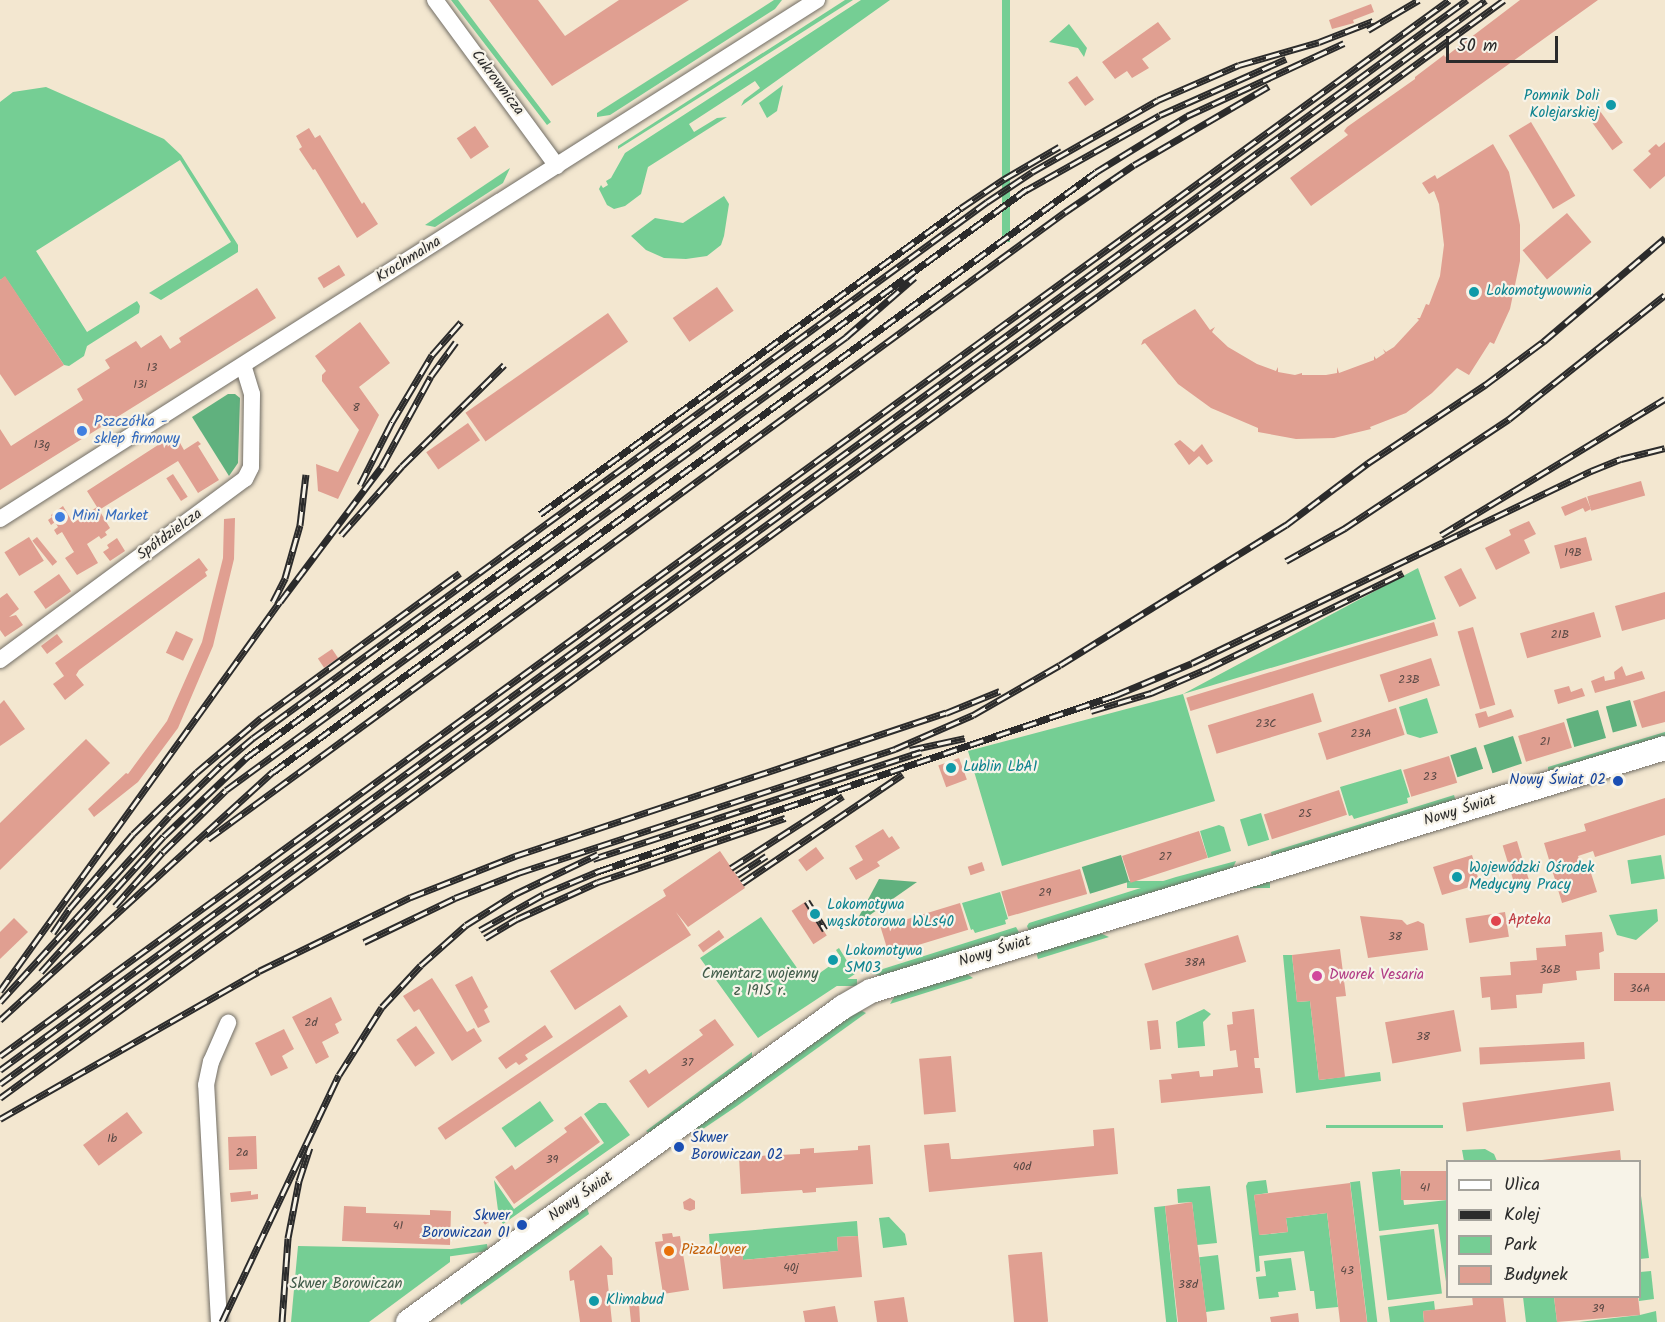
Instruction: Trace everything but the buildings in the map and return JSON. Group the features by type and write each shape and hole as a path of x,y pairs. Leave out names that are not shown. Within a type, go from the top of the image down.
{"street":[{"name":"Cukrownicza","path":"435,0 557,166"},
{"name":"Krochmalna","path":"0,519 817,0"},
{"name":"Spółdzielcza","path":"0,660 245,479 251,467 252,394 243,365"},
{"name":"Nowy Świat","path":"408,1322 843,1007 871,991 1665,748"},
{"path":"219,1322 206,1085 211,1062 228,1023"}],"green space":[{"path":"451,0 458,0 551,122 547,125"},
{"path":"774,0 782,0 775,9 610,115 597,117 597,113"},
{"path":"845,0 853,0 618,149 618,146"},
{"path":"861,0 890,0 741,106 744,100 760,88 755,81 689,124 694,132 717,118 727,117 648,167 641,194 625,206 614,209 607,205 599,189 601,185 603,188 608,185 606,181 611,178 625,153"},
{"path":"1002,0 1010,0 1010,242 1002,242"},
{"path":"1069,24 1087,48 1084,57 1078,48 1049,42"},
{"path":"783,85 777,111 767,118 759,103"},
{"path":"46,87 164,139 181,155 238,245 238,252 161,300 149,293 231,242 180,160 36,251 87,332 137,301 140,306 139,313 87,346 84,356 69,366 64,365 5,277 0,280 0,102 13,92"},
{"path":"510,168 503,183 435,227 425,225"},
{"path":"724,196 729,204 724,236 721,245 707,256 686,259 664,258 646,250 631,236 655,218 683,223"},
{"path":"228,394 235,394 240,398 238,463 229,476 192,417"},
{"path":"1418,568 1436,619 1183,694"},
{"path":"1183,694 1215,801 1002,866 968,751"},
{"path":"1427,698 1438,733 1420,738 1407,734 1399,707"},
{"path":"1630,700 1637,726 1613,733 1606,706"},
{"path":"1598,710 1606,738 1574,747 1566,719"},
{"path":"1665,732 1665,740 1548,774 1548,767"},
{"path":"1513,736 1522,764 1492,773 1484,746"},
{"path":"1476,747 1483,769 1457,777 1450,755"},
{"path":"1401,769 1410,797 1407,798 1408,803 1354,819 1352,815 1349,816 1340,787"},
{"path":"1454,795 1456,802 1272,857 1271,852"},
{"path":"1261,813 1269,840 1248,846 1240,819"},
{"path":"1219,825 1224,827 1231,851 1208,858 1200,831"},
{"path":"1121,855 1129,882 1090,894 1082,867"},
{"path":"1661,855 1665,879 1631,884 1627,860"},
{"path":"1236,861 1233,868 1029,931 1027,926 1029,923 1176,877"},
{"path":"879,879 917,882 857,924 856,922"},
{"path":"1127,881 1270,881 1270,888 1127,888"},
{"path":"1000,892 1008,919 1005,920 1006,924 975,933 973,929 971,930 962,903"},
{"path":"1657,909 1658,921 1636,940 1617,935 1609,915"},
{"name":"Cmentarz wojenny z 1915 r.","path":"761,917 807,982 841,958 836,950 839,948 855,974 758,1038 700,958"},
{"path":"1016,927 1020,934 881,976 870,973"},
{"path":"1100,933 1109,937 1038,959 1036,952"},
{"path":"1283,955 1292,955 1297,1002 1310,1001 1319,1080 1380,1072 1381,1081 1296,1093"},
{"path":"967,974 973,978 890,1004 896,994"},
{"path":"739,979 857,979 857,986 739,986"},
{"path":"1204,1009 1211,1014 1203,1022 1205,1046 1178,1048 1176,1022"},
{"path":"857,1012 866,1013 737,1106 697,1133 693,1130"},
{"path":"752,1052 752,1059 649,1133 646,1131"},
{"path":"540,1101 554,1121 515,1148 501,1128"},
{"path":"599,1103 606,1103 630,1135 503,1224 499,1218 494,1180 514,1209 604,1143 584,1114"},
{"path":"1326,1125 1443,1125 1443,1128 1326,1128"},
{"path":"1485,1149 1494,1154 1497,1160 1464,1160 1462,1150"},
{"path":"1400,1169 1404,1205 1446,1200 1446,1282 1438,1224 1379,1231 1372,1172"},
{"path":"1266,1180 1268,1193 1254,1195 1260,1235 1288,1232 1286,1218 1327,1213 1338,1307 1316,1309 1314,1291 1310,1291 1304,1251 1259,1256 1260,1271 1256,1272 1246,1186 1248,1182"},
{"path":"1360,1181 1377,1322 1367,1322 1350,1182"},
{"path":"1210,1186 1217,1243 1197,1245 1192,1202 1178,1203 1177,1189"},
{"path":"1641,1196 1649,1258 1641,1259"},
{"path":"1165,1206 1177,1322 1166,1322 1154,1207"},
{"path":"587,1208 589,1214 461,1305 460,1302 464,1296"},
{"path":"889,1217 905,1234 907,1245 883,1248 879,1218"},
{"path":"857,1221 858,1236 837,1237 838,1251 743,1260 741,1246 710,1248 709,1234"},
{"path":"1434,1229 1442,1294 1387,1300 1379,1236"},
{"path":"487,1244 488,1251 356,1269 355,1263"},
{"name":"Skwer Borowiczan","path":"298,1246 450,1249 450,1262 369,1322 291,1322"},
{"path":"1218,1255 1225,1310 1206,1312 1199,1257"},
{"path":"1291,1258 1296,1290 1278,1292 1279,1297 1259,1299 1256,1277 1266,1276 1264,1261"},
{"path":"1651,1271 1654,1299 1639,1301 1641,1272"},
{"path":"1523,1298 1554,1298 1557,1322 1526,1322"},
{"path":"1434,1301 1435,1310 1423,1311 1424,1322 1390,1322 1388,1307"},
{"path":"1656,1311 1657,1322 1579,1322 1640,1315"}],"railway":[{"path":"1368,30 1419,0"},
{"path":"0,1056 1449,0"},
{"path":"0,1070 1467,0"},
{"path":"0,1084 1486,0"},
{"path":"0,1098 1504,0"},
{"path":"0,1002 169,816 221,765 253,738 987,202 1032,172 1158,100 1239,65 1319,42 1373,21"},
{"path":"0,1020 273,772 1096,172 1187,116 1344,43"},
{"path":"1021,193 1160,115 1286,59"},
{"path":"208,839 1065,212 1134,165 1269,86"},
{"path":"540,514 961,208 1004,179 1059,147"},
{"path":"41,972 164,836 247,757 1027,189"},
{"path":"364,942 455,898 518,873 895,749 973,715 1060,665 1286,525 1368,463 1485,385 1544,341 1665,238"},
{"path":"115,906 163,852 226,790 846,337 915,277"},
{"path":"1286,561 1345,528 1509,419 1665,295"},
{"path":"360,485 392,422 432,355 461,322"},
{"path":"0,991 280,602 382,466 431,376 456,342"},
{"path":"341,535 402,466 504,365"},
{"path":"1441,535 1665,399"},
{"path":"480,930 544,894 599,871 1116,695 1192,663 1591,471 1621,459 1665,448"},
{"path":"273,602 285,578 300,525 306,474"},
{"path":"53,933 70,908 133,834 197,772 261,718 460,573"},
{"path":"1091,711 1151,693 1209,668 1403,573"},
{"path":"0,1119 259,971 411,897 515,856 946,713 1000,691"},
{"path":"910,750 965,738"},
{"path":"593,859 921,752"},
{"path":"742,883 903,774"},
{"path":"731,868 843,796"},
{"path":"485,938 517,919 598,882 785,818"},
{"path":"222,1322 339,1075 382,1007 421,965 466,925 515,894 598,854"},
{"path":"737,875 766,856"},
{"path":"807,901 825,930"},
{"path":"282,1322 288,1238 299,1181 310,1148"}],"place":[{"name":"Pomnik Doli Kolejarskiej","path":"1611,105"},
{"name":"Lokomotywownia","path":"1474,292"},
{"name":"Pszczółka - sklep firmowy","path":"82,431"},
{"name":"Mini Market","path":"60,517"},
{"name":"Lublin LbA1","path":"951,768"},
{"name":"Nowy Świat 02","path":"1618,781"},
{"name":"Wojewódzki Ośrodek Medycyny Pracy","path":"1457,877"},
{"name":"Lokomotywa wąskotorowa WLs40","path":"815,914"},
{"name":"Apteka","path":"1496,921"},
{"name":"Lokomotywa SM03","path":"833,960"},
{"name":"Dworek Vesaria","path":"1317,976"},
{"name":"Skwer Borowiczan 02","path":"679,1147"},
{"name":"Skwer Borowiczan 01","path":"522,1225"},
{"name":"PizzaLover","path":"669,1251"},
{"name":"Klimabud","path":"594,1301"}]}
